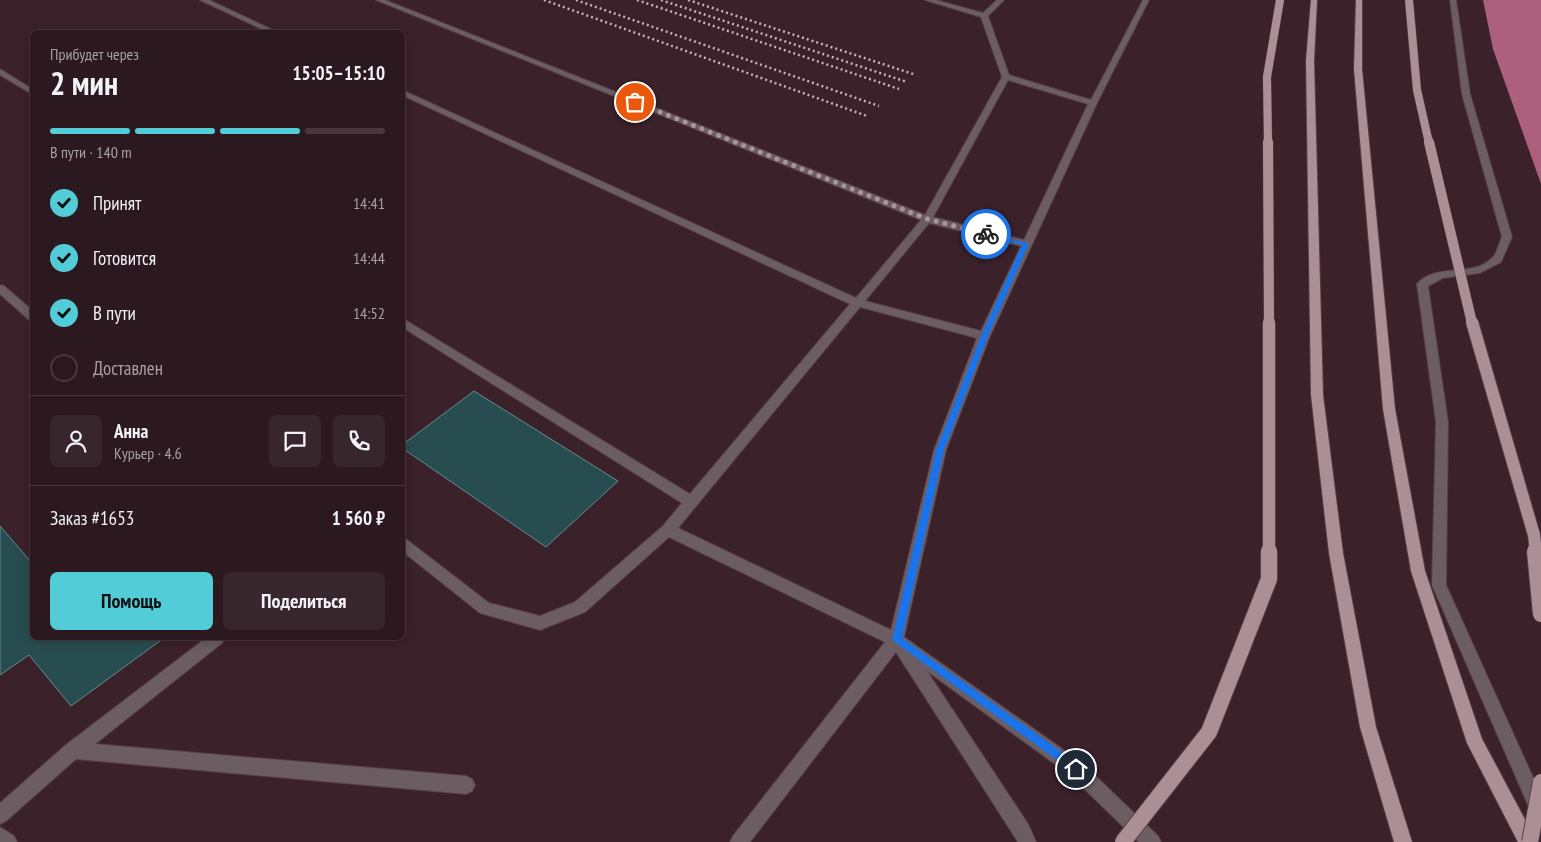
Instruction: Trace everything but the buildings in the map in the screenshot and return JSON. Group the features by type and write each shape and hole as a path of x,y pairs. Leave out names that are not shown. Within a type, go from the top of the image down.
{"main road":[{"path":"1123,842 1209,732 1269,579 1270,382 1266,77 1280,0"},
{"path":"1314,0 1310,62 1317,395 1336,553 1368,727 1404,842"},
{"path":"1359,0 1358,69 1389,409 1418,571 1476,743 1529,842"},
{"path":"1408,0 1417,90 1467,305 1534,535 1541,614"},
{"path":"1529,842 1541,782"}],"lane":[{"path":"203,0 269,30"},
{"path":"379,0 927,219 1026,244"},
{"path":"928,0 984,16"},
{"path":"984,16 1001,0"},
{"path":"739,842 896,640 940,450 984,336 1093,103 1146,0"},
{"path":"1453,0 1466,94 1507,237 1496,260 1476,270 1442,275 1422,284 1442,422 1439,586 1541,815"},
{"path":"405,544 486,608 540,623 580,607 668,530 927,219 1006,77 984,16"},
{"path":"0,71 30,91"},
{"path":"1006,77 1093,103"},
{"path":"405,93 856,302 984,336"},
{"path":"0,288 30,314"},
{"path":"405,324 691,502"},
{"path":"668,530 896,640 1076,769 1152,842"},
{"path":"0,815 73,750 214,640"},
{"path":"896,640 1017,822 1027,842"},
{"path":"73,750 466,785"},
{"path":"0,836 8,842"}],"shaded area":[{"path":"1483,0 1541,0 1541,184 1493,49"}],"railway":[{"path":"544,0 867,116"},
{"path":"576,0 879,106"},
{"path":"637,0 899,89"},
{"path":"661,0 907,82"},
{"path":"688,0 916,75"}],"way so far":[{"path":"635,102 927,219 986,234"}],"route":[{"path":"986,234 1026,244 984,336 940,450 896,640 1076,769"}]}
